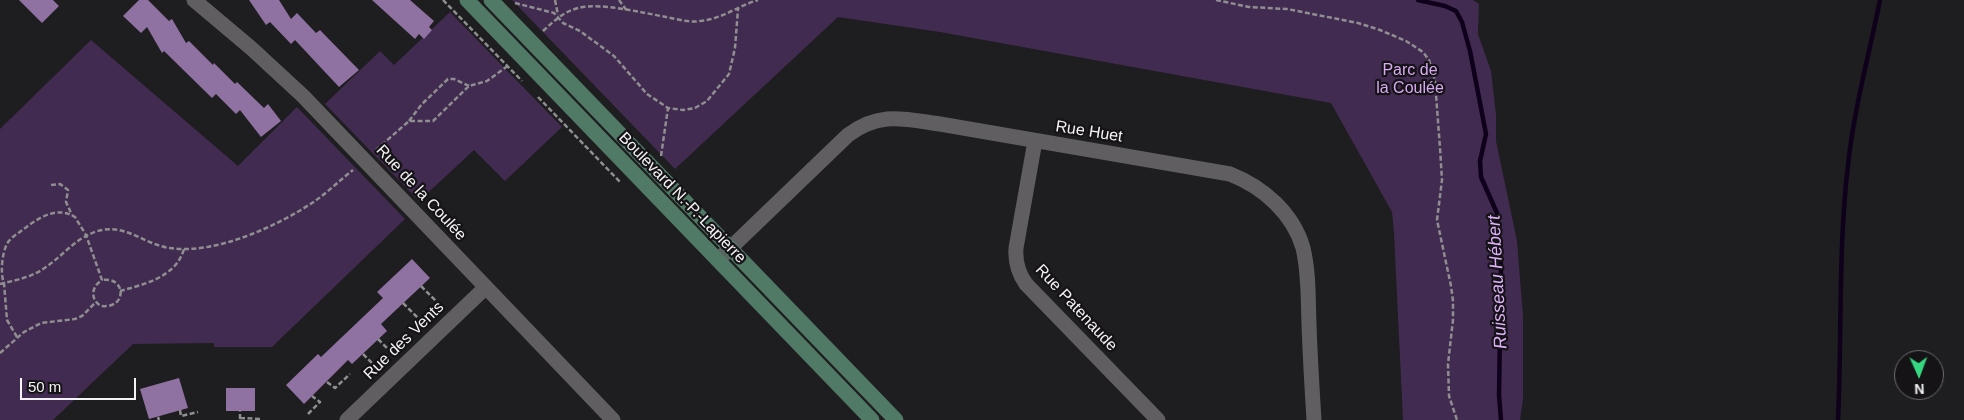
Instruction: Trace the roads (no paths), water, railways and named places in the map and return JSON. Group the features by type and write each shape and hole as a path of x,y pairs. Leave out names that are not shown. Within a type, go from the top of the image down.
{"street":[{"name":"Rue de la Coulée","path":"194,0 251,48 303,96 486,287 608,418"},
{"name":"Boulevard N.-P.-Lapierre","path":"467,0 872,420"},
{"name":"Boulevard N.-P.-Lapierre","path":"491,0 896,420"},
{"name":"Rue Huet","path":"718,260 848,135 874,120 889,117 1230,174 1246,181 1280,208 1301,242 1306,263 1314,420"},
{"name":"Rue Patenaude","path":"1035,141 1017,241 1016,255 1020,273 1026,284 1158,420"},
{"name":"Rue des Vents","path":"347,420 486,287"}],"waterway":[{"name":"Ruisseau Hébert","path":"1418,0 1445,6 1456,11 1462,22 1470,51 1486,134 1480,161 1481,177 1497,213 1501,266 1499,395 1501,420"},
{"path":"1838,420 1841,260 1848,165 1858,103 1880,0"}],"park label":[{"name":"Parc de la Coulée","path":"1410,80"}]}
